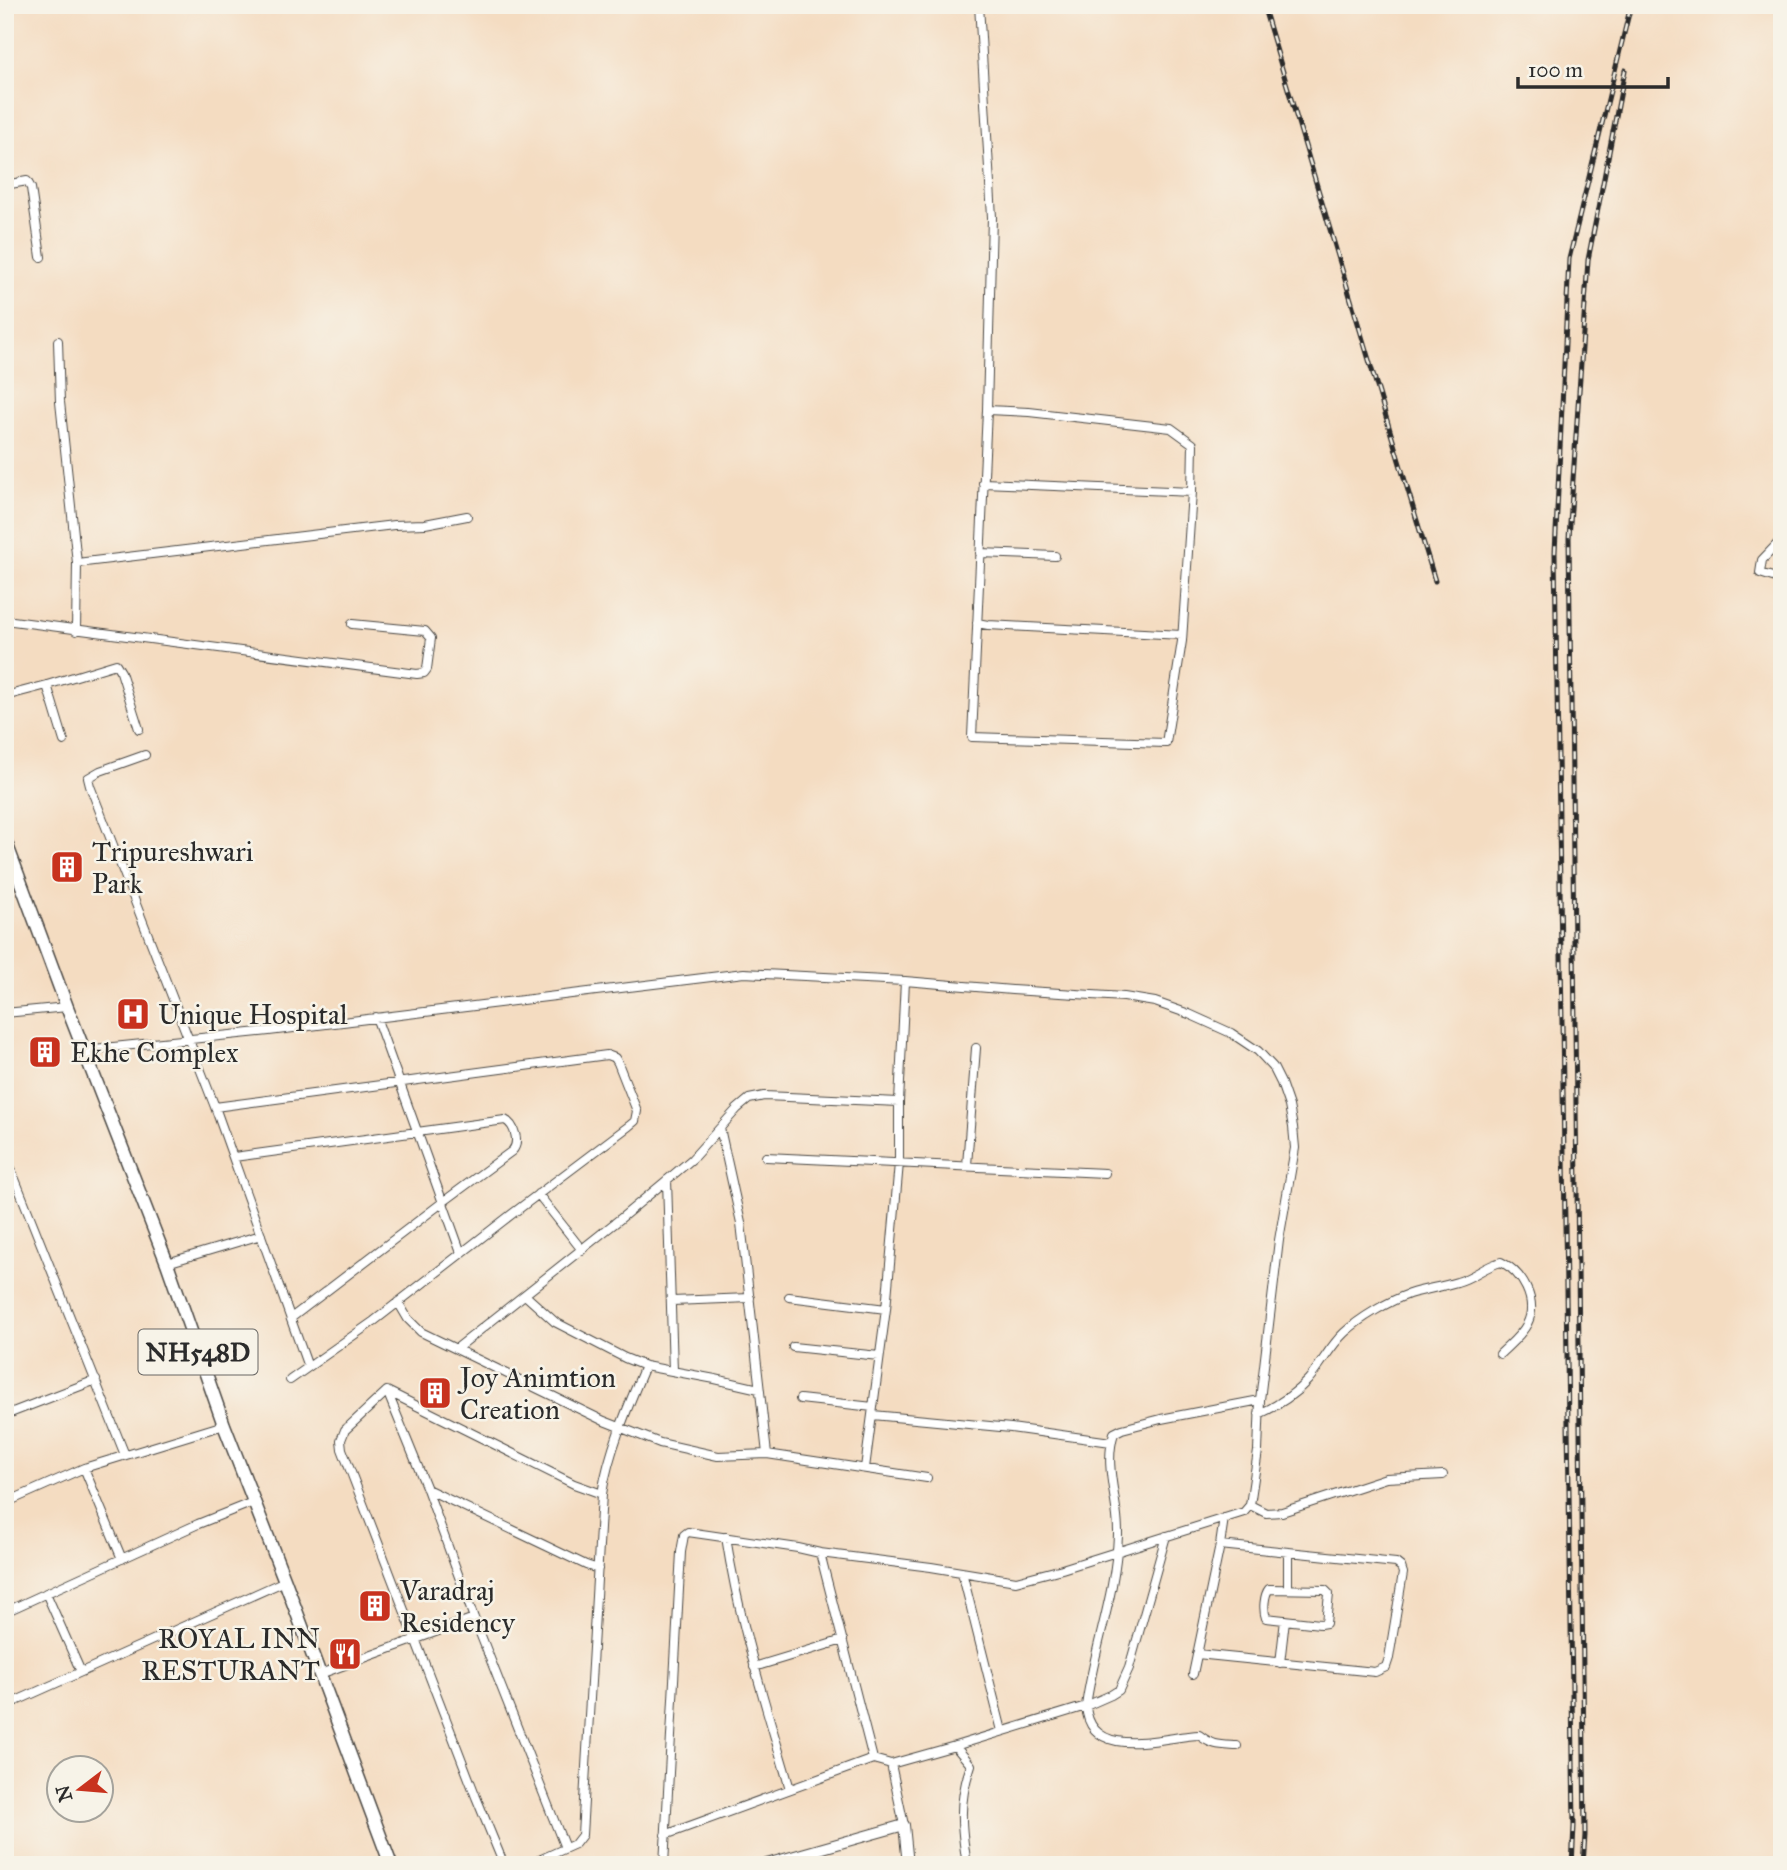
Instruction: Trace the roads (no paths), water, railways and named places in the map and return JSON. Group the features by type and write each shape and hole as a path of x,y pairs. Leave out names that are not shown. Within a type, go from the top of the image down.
{"highway":[{"name":"NH548D","path":"5,840 167,1263 224,1425 391,1865"}],"street":[{"path":"979,5 992,217 987,410 972,737 1166,743 1182,635 1193,444 1171,428 1030,412 987,410"},
{"path":"5,185 27,181 31,188 41,257"},
{"path":"58,341 60,402 77,563 76,631"},
{"path":"983,483 1192,492"},
{"path":"77,563 394,525 425,524 467,516"},
{"path":"1782,539 1762,560 1760,573 1782,580"},
{"path":"980,553 1055,556"},
{"path":"5,620 417,674 424,673 427,669 431,638 425,631 352,624"},
{"path":"977,623 1182,635"},
{"path":"5,696 116,664 139,729"},
{"path":"47,685 64,741"},
{"path":"145,755 100,771 88,778 90,786 234,1157 309,1367"},
{"path":"84,1050 269,1031 744,973 905,981 1124,997 1156,1002 1231,1033 1258,1051 1273,1067 1289,1106 1295,1148 1279,1240 1250,1505 1244,1512 1016,1581 688,1532 684,1535 681,1552 664,1865"},
{"path":"865,1468 886,1309 899,1163 905,981"},
{"path":"5,1013 67,1007"},
{"path":"376,1017 461,1253"},
{"path":"967,1165 976,1048"},
{"path":"215,1107 607,1055 615,1058 637,1111 635,1121 398,1303 290,1380"},
{"path":"456,1349 667,1180 749,1099 764,1096 899,1102"},
{"path":"234,1157 505,1120 511,1123 517,1142 512,1152 291,1318"},
{"path":"720,1128 741,1223 767,1454"},
{"path":"5,1154 125,1455"},
{"path":"766,1157 1105,1173"},
{"path":"667,1180 673,1371"},
{"path":"538,1194 582,1250"},
{"path":"167,1263 261,1235"},
{"path":"1259,1414 1277,1405 1307,1381 1343,1334 1373,1312 1410,1293 1458,1282 1501,1262 1517,1274 1525,1285 1530,1307 1529,1321 1500,1354"},
{"path":"525,1295 555,1322 645,1366 760,1389"},
{"path":"789,1297 886,1309"},
{"path":"672,1301 750,1298"},
{"path":"398,1303 408,1319 421,1332 621,1429 660,1443 718,1456 767,1454 927,1478"},
{"path":"793,1347 879,1356"},
{"path":"528,1865 575,1844 582,1835 602,1494 621,1429 645,1366"},
{"path":"5,1415 96,1380"},
{"path":"387,1391 573,1484 602,1494"},
{"path":"387,1391 565,1848"},
{"path":"387,1391 345,1430 341,1440 342,1449 504,1865"},
{"path":"800,1399 1111,1442"},
{"path":"1237,1746 1216,1745 1199,1735 1135,1743 1112,1739 1092,1726 1086,1706 1114,1570 1118,1533 1111,1484 1110,1457 1114,1433 1122,1429 1260,1400"},
{"path":"5,1503 84,1468 224,1425"},
{"path":"84,1468 122,1559"},
{"path":"1250,1505 1266,1513 1282,1512 1386,1478 1443,1475"},
{"path":"427,1489 598,1569"},
{"path":"5,1612 198,1524 253,1502"},
{"path":"1192,1674 1224,1518"},
{"path":"665,1835 873,1759 891,1764 1086,1706 1111,1695 1119,1690 1123,1683 1166,1536"},
{"path":"726,1537 754,1667 790,1789"},
{"path":"1197,1654 1375,1672 1386,1667 1389,1658 1403,1573 1396,1563 1220,1545"},
{"path":"1288,1552 1288,1589"},
{"path":"820,1553 873,1759"},
{"path":"962,1572 1002,1731"},
{"path":"5,1706 285,1581"},
{"path":"1269,1589 1288,1589 1328,1592 1327,1621 1324,1624 1266,1618 1264,1612 1269,1589"},
{"path":"46,1593 81,1672"},
{"path":"320,1674 474,1618"},
{"path":"1280,1663 1285,1620"},
{"path":"754,1667 843,1640"},
{"path":"955,1746 971,1765 964,1786 961,1826 967,1865"},
{"path":"891,1764 904,1825 908,1865"},
{"path":"763,1865 904,1825"}],"railway":[{"path":"1263,5 1435,581"},
{"path":"1572,1865 1574,1826 1555,553 1569,259 1631,5"},
{"path":"1583,1865 1585,1835 1569,538 1588,260 1625,70"}],"place":[{"name":"Tripureshwari Park","path":"67,867"},
{"name":"Unique Hospital","path":"133,1014"},
{"name":"Ekhe Complex","path":"45,1052"},
{"name":"Joy Animtion Creation","path":"435,1393"},
{"name":"Varadraj Residency","path":"375,1606"},
{"name":"ROYAL INN RESTURANT","path":"345,1654"}]}
